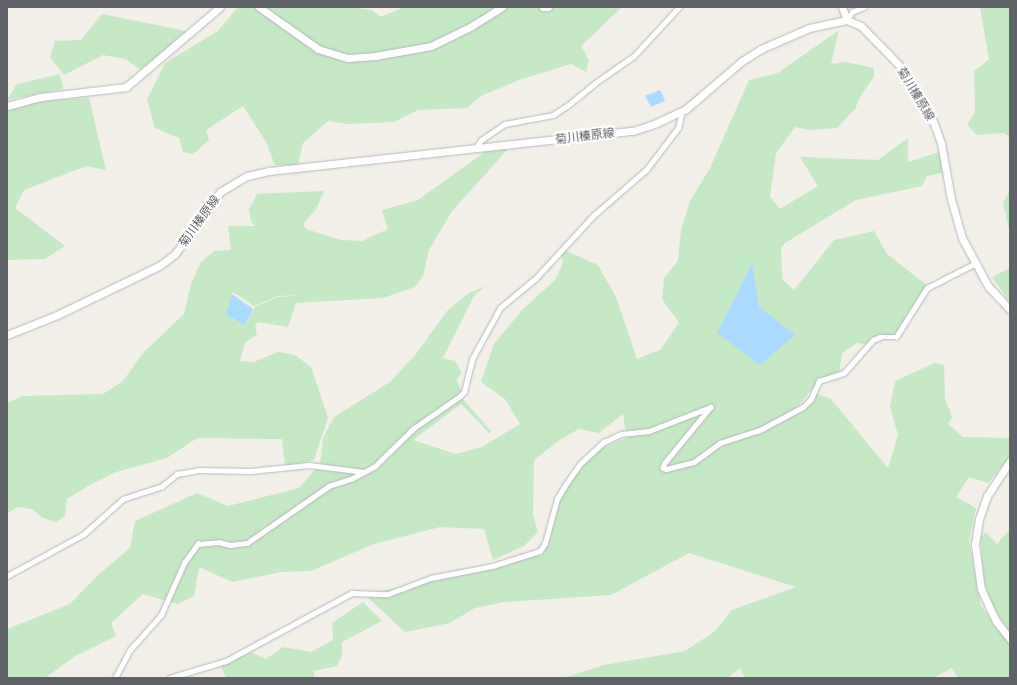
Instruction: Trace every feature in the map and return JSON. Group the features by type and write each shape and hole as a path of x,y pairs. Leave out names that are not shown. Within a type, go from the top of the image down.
{"main road":[{"path":"7,106 41,97 126,87 220,7"},
{"path":"260,7 318,49 348,58 375,56 431,46 470,27 502,7"},
{"path":"543,7 548,7"},
{"path":"842,7 847,20"},
{"name":"菊川榛原線","path":"7,335 57,315 159,266 175,254 220,192 247,176 269,171 633,131 654,124 682,111 761,49 809,28 847,20 861,26 900,66 933,121 943,150 956,223 988,286 1010,310"},
{"path":"1010,462 987,496 979,519 975,544 981,589 991,612 1010,639"}],"street":[{"path":"476,148 481,140 505,124 553,115 567,106 595,83 634,56 679,7"},
{"path":"847,20 852,12 864,7"},
{"path":"115,678 130,650 162,615 184,563 198,544 219,542 230,545 247,543 329,486 352,480 375,466 414,428 464,392 472,359 500,308 536,278 593,216 646,170 678,128 682,111"},
{"path":"169,678 226,661 352,593 388,594 431,578 493,566 540,551 545,543 557,499 580,464 604,442 621,434 649,431 711,407 712,410 665,462 663,468 666,469 694,462 720,443 758,431 803,407 811,399 819,381 844,373 873,340 880,337 896,337 927,288 976,263"},
{"path":"7,576 42,555 72,542 123,499 161,487 179,473 309,465 365,472"}],"green space":[{"path":"238,7 348,7 372,10 381,17 404,7 622,7 581,46 589,60 586,72 571,64 519,80 481,96 467,108 418,110 394,122 348,124 328,121 303,143 298,165 275,165 266,142 243,106 206,130 209,140 193,154 183,152 179,138 155,128 147,99 165,63 218,31"},
{"path":"980,7 1010,7 1010,137 1003,133 977,135 967,125 975,112 974,71 989,59"},
{"path":"102,14 186,31 141,70 125,59 103,55 64,75 50,58 55,41 81,40"},
{"path":"839,30 831,64 845,62 874,68 874,77 861,95 855,109 837,128 810,130 795,127 776,153 770,197 780,209 818,186 800,157 878,160 908,138 908,162 939,152 945,172 927,176 922,186 856,200 785,243 781,248 782,279 794,290 834,240 874,231 887,254 929,287 896,337 880,337 871,345 857,343 842,353 839,374 819,381 793,412 814,393 831,399 888,468 898,435 890,407 895,381 935,363 944,365 945,398 952,417 948,424 963,437 1010,438 1010,456 988,483 969,477 956,497 976,508 969,541 981,606 1010,645 1010,678 958,678 952,668 933,678 745,678 740,668 727,678 564,678 604,665 685,651 714,632 732,610 796,587 689,553 611,595 505,602 475,608 450,623 405,632 365,595 542,555 557,501 575,472 599,449 627,438 623,414 599,433 579,429 561,439 534,460 533,515 538,532 524,546 493,560 484,529 440,527 374,544 311,571 281,572 232,582 199,567 194,596 177,604 143,594 111,623 116,636 77,655 45,678 7,678 7,629 70,604 97,576 130,548 135,521 197,493 228,506 299,488 320,464 323,438 334,417 390,382 416,354 447,311 469,293 485,286 474,296 443,358 455,361 462,373 457,379 463,399 491,431 489,433 461,404 413,440 456,454 482,447 520,424 505,399 481,382 494,344 523,309 555,280 563,263 561,254 564,250 598,265 616,297 637,359 660,350 679,323 662,299 664,278 678,261 681,230 690,201 710,168 749,80 778,73"},
{"path":"60,74 63,89 7,100 17,84"},
{"path":"89,98 106,170 86,166 24,190 15,208 65,246 45,259 7,260 7,106 18,102"},
{"path":"509,148 452,211 429,250 423,276 415,287 383,298 296,303 288,327 258,322 255,326 257,335 245,342 240,361 254,362 278,352 295,355 311,367 328,418 314,460 285,467 282,439 197,438 167,458 116,472 88,486 67,499 65,516 56,522 43,518 32,509 17,507 7,514 7,403 23,396 103,394 123,381 142,354 184,314 191,284 201,262 214,251 231,250 228,226 256,226 251,222 249,209 257,194 324,191 316,209 303,224 306,229 341,240 362,241 388,229 382,210 418,200 489,149","holes":["233,292 254,306 278,296 303,295 278,297 255,307 245,325 226,315"]},
{"path":"1010,191 1010,234 1003,202"},
{"path":"1010,268 1010,302 992,277"},
{"path":"1010,529 1010,633 991,604 983,575 981,537 986,532 997,544"},
{"path":"363,602 382,621 342,642 342,655 337,666 314,671 314,678 226,678 221,666 248,651 266,659 283,647 311,652 333,640 332,623"}],"water":[{"path":"660,90 665,101 651,107 645,96"},
{"path":"752,264 759,307 795,335 760,365 717,333"},
{"path":"232,294 253,309 245,325 226,315"}]}
